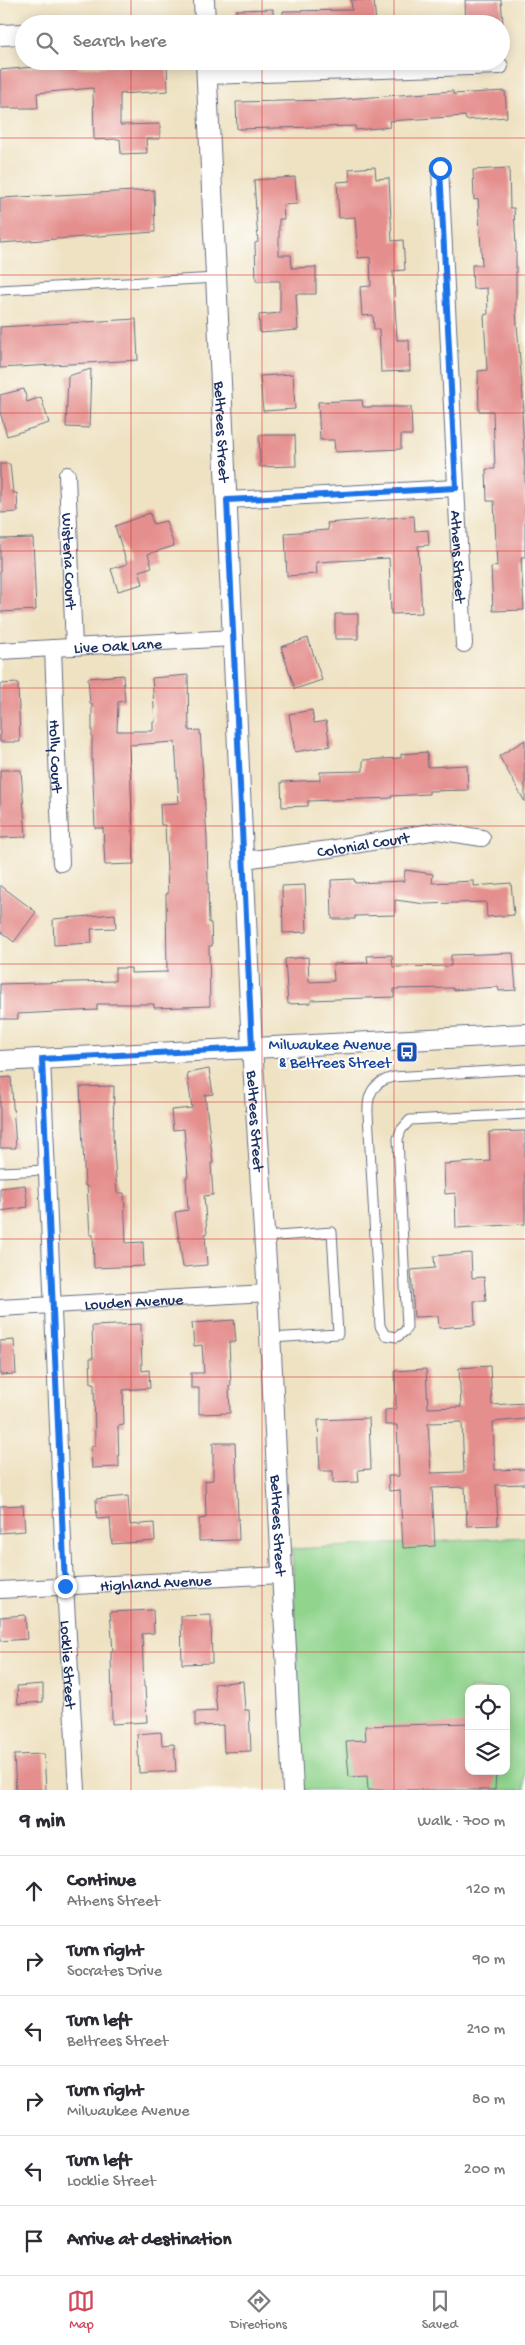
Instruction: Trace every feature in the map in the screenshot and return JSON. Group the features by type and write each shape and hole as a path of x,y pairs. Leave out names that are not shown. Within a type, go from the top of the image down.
{"street":[{"path":"204,0 205,15"},
{"path":"0,34 15,34"},
{"name":"Beltrees Street","path":"206,70 252,1048 268,1293 293,1790"},
{"name":"Athens Street","path":"440,168 464,644"},
{"name":"Wisteria Court","path":"67,475 74,647"},
{"path":"227,500 456,488"},
{"name":"Live Oak Lane","path":"0,651 233,638"},
{"name":"Holly Court","path":"53,648 61,863"},
{"name":"Colonial Court","path":"244,860 330,849 437,831 482,838"},
{"path":"0,1061 525,1034"},
{"name":"Locklie Street","path":"42,1059 65,1586 77,1790"},
{"name":"Louden Avenue","path":"0,1308 268,1293"},
{"name":"Highland Avenue","path":"0,1590 282,1576"}],"lane":[{"path":"0,290 217,278"},
{"path":"525,1069 393,1077 384,1079 370,1092 367,1101 380,1326 385,1335 397,1337 407,1327 398,1139 401,1130 410,1120 525,1114"},
{"path":"0,1172 48,1170"},
{"path":"264,1237 332,1232 338,1334 270,1338"}],"green space":[{"path":"525,1537 525,1790 303,1790 292,1549"}],"building":[{"path":"351,0 374,0 375,15 283,15 283,11 352,10"},
{"path":"465,0 501,0 502,15 466,15"},
{"path":"273,9 273,15 236,15 236,10"},
{"path":"0,70 167,70 168,91 120,94 120,125 160,124 160,139 146,139 147,153 121,154 120,139 94,140 93,88 37,93 38,108 0,108"},
{"path":"453,91 453,94 505,91 507,117 466,120 465,116 389,121 390,127 356,130 355,126 237,129 236,102 333,100"},
{"path":"375,167 376,179 389,178 392,241 403,240 405,270 393,271 397,340 409,340 410,371 381,372 379,329 374,329 373,315 362,316 360,287 371,286 370,257 358,258 355,217 339,218 337,182 350,181 349,169"},
{"path":"509,168 510,208 514,208 516,312 524,410 522,410 525,471 525,557 521,557 524,610 493,611 491,567 497,566 494,501 487,501 486,469 495,469 493,411 479,411 478,371 487,370 484,315 488,314 487,288 473,289 472,265 482,265 478,199 474,200 473,170"},
{"path":"295,177 297,204 283,205 284,219 279,219 279,255 291,255 292,268 316,267 316,294 296,294 298,330 260,333 259,315 280,313 280,281 256,281 255,243 258,242 254,180"},
{"path":"154,190 155,232 0,243 0,198"},
{"path":"136,319 138,360 0,368 0,327"},
{"path":"91,369 89,428 66,427 68,376"},
{"path":"293,374 295,409 263,411 260,376"},
{"path":"24,389 27,402 41,397 49,423 7,436 0,412 0,395"},
{"path":"362,400 363,407 411,407 412,435 401,435 401,449 335,452 334,440 320,440 318,402"},
{"path":"259,435 295,435 296,466 260,467"},
{"path":"0,464 10,464 13,493 17,493 18,512 0,513"},
{"path":"150,513 153,524 166,521 174,546 148,554 152,567 139,571 143,584 118,591 111,569 127,564 115,526"},
{"path":"414,516 415,531 428,530 429,545 418,546 422,613 391,614 389,558 316,562 317,574 287,576 285,533 328,530 327,523"},
{"path":"33,538 36,610 0,612 0,539"},
{"path":"335,614 358,614 358,639 335,639"},
{"path":"308,638 322,680 295,689 281,647"},
{"path":"123,675 125,701 118,702 117,731 153,731 153,722 155,722 152,678 188,675 189,731 200,730 207,839 209,923 211,923 212,946 209,946 210,1006 154,1008 154,1004 97,1004 97,1010 17,1014 18,1019 0,1019 0,984 115,981 115,968 131,968 131,973 167,972 166,894 168,894 165,825 161,825 160,804 179,803 175,742 129,745 134,864 105,865 103,828 95,828 92,704 90,704 88,678"},
{"path":"18,683 20,742 0,742 0,684"},
{"path":"312,710 314,723 326,721 330,746 295,752 289,714"},
{"path":"525,740 525,802 499,756"},
{"path":"427,752 428,767 467,765 468,790 429,791 429,794 391,796 392,798 308,801 308,806 282,807 281,782 320,780 320,772 363,771 363,760 401,758 401,754"},
{"path":"0,770 21,770 26,837 0,838"},
{"path":"405,870 433,874 432,883 474,881 474,886 511,883 514,915 487,917 486,902 425,904 395,900 395,915 355,916 355,919 332,919 331,880 354,879 355,883 404,881"},
{"path":"0,885 36,912 14,942 0,931"},
{"path":"305,885 307,932 283,933 282,886"},
{"path":"115,914 116,928 91,929 92,943 54,945 53,919"},
{"path":"513,953 516,990 499,991 498,987 453,990 453,988 394,989 394,997 311,1000 311,1003 288,1004 285,959 308,957 309,982 334,981 333,964 368,963 367,956 392,955 393,967 451,966 451,955"},
{"path":"209,1069 213,1094 205,1095 213,1163 211,1163 213,1195 204,1196 207,1265 183,1267 175,1212 188,1210 186,1177 188,1177 184,1129 173,1130 171,1110 192,1108 187,1073"},
{"path":"11,1077 16,1148 0,1148 0,1078"},
{"path":"114,1086 113,1136 117,1193 124,1193 126,1243 143,1242 144,1266 94,1268 93,1235 90,1235 87,1186 85,1186 80,1087"},
{"path":"525,1131 525,1224 456,1228 455,1193 445,1194 444,1164 490,1161 489,1132"},
{"path":"25,1185 28,1207 0,1211 0,1188"},
{"path":"471,1253 472,1278 484,1277 486,1301 474,1301 475,1325 439,1328 438,1316 414,1317 411,1270 435,1268 434,1256"},
{"path":"234,1320 236,1342 229,1342 230,1413 199,1414 199,1388 191,1388 191,1373 204,1373 202,1345 194,1346 192,1323"},
{"path":"141,1324 142,1371 149,1370 150,1388 123,1390 124,1425 118,1426 119,1467 92,1468 91,1447 95,1446 94,1383 91,1383 90,1358 93,1358 92,1326"},
{"path":"14,1340 16,1374 0,1375 0,1341"},
{"path":"490,1366 492,1405 525,1403 525,1419 493,1422 495,1470 525,1469 525,1484 496,1485 498,1525 467,1526 465,1487 432,1488 435,1546 403,1548 400,1490 389,1491 388,1476 399,1476 397,1425 385,1425 385,1410 396,1409 395,1371 426,1369 428,1408 461,1407 459,1368","holes":["462,1422 464,1472 431,1473 428,1423"]},
{"path":"369,1418 371,1469 358,1470 359,1482 333,1483 333,1471 320,1471 318,1420"},
{"path":"213,1443 235,1443 239,1540 199,1541 199,1519 206,1518 205,1481 213,1480"},
{"path":"128,1496 130,1525 154,1523 155,1541 112,1544 110,1518 97,1519 96,1499"},
{"path":"23,1505 25,1531 0,1533 0,1506"},
{"path":"153,1610 154,1633 142,1634 147,1722 112,1724 111,1651 113,1651 110,1612"},
{"path":"25,1615 27,1639 0,1641 0,1617"},
{"path":"211,1615 212,1663 182,1664 181,1616"},
{"path":"243,1681 245,1710 249,1710 251,1751 224,1752 223,1725 195,1726 195,1712 217,1711 214,1684"},
{"path":"43,1684 43,1702 18,1704 17,1686"},
{"path":"465,1723 465,1775 496,1775 495,1790 368,1790 367,1776 349,1777 346,1741 366,1740 365,1726"},
{"path":"161,1732 162,1745 174,1744 176,1771 139,1773 137,1734"},
{"path":"44,1754 46,1790 16,1790 14,1755"}],"place":[{"name":"Milwaukee Avenue & Beltrees Street","path":"407,1052"}],"route":[{"path":"65,1586 42,1059 252,1048 227,500 456,488 440,168"}]}
